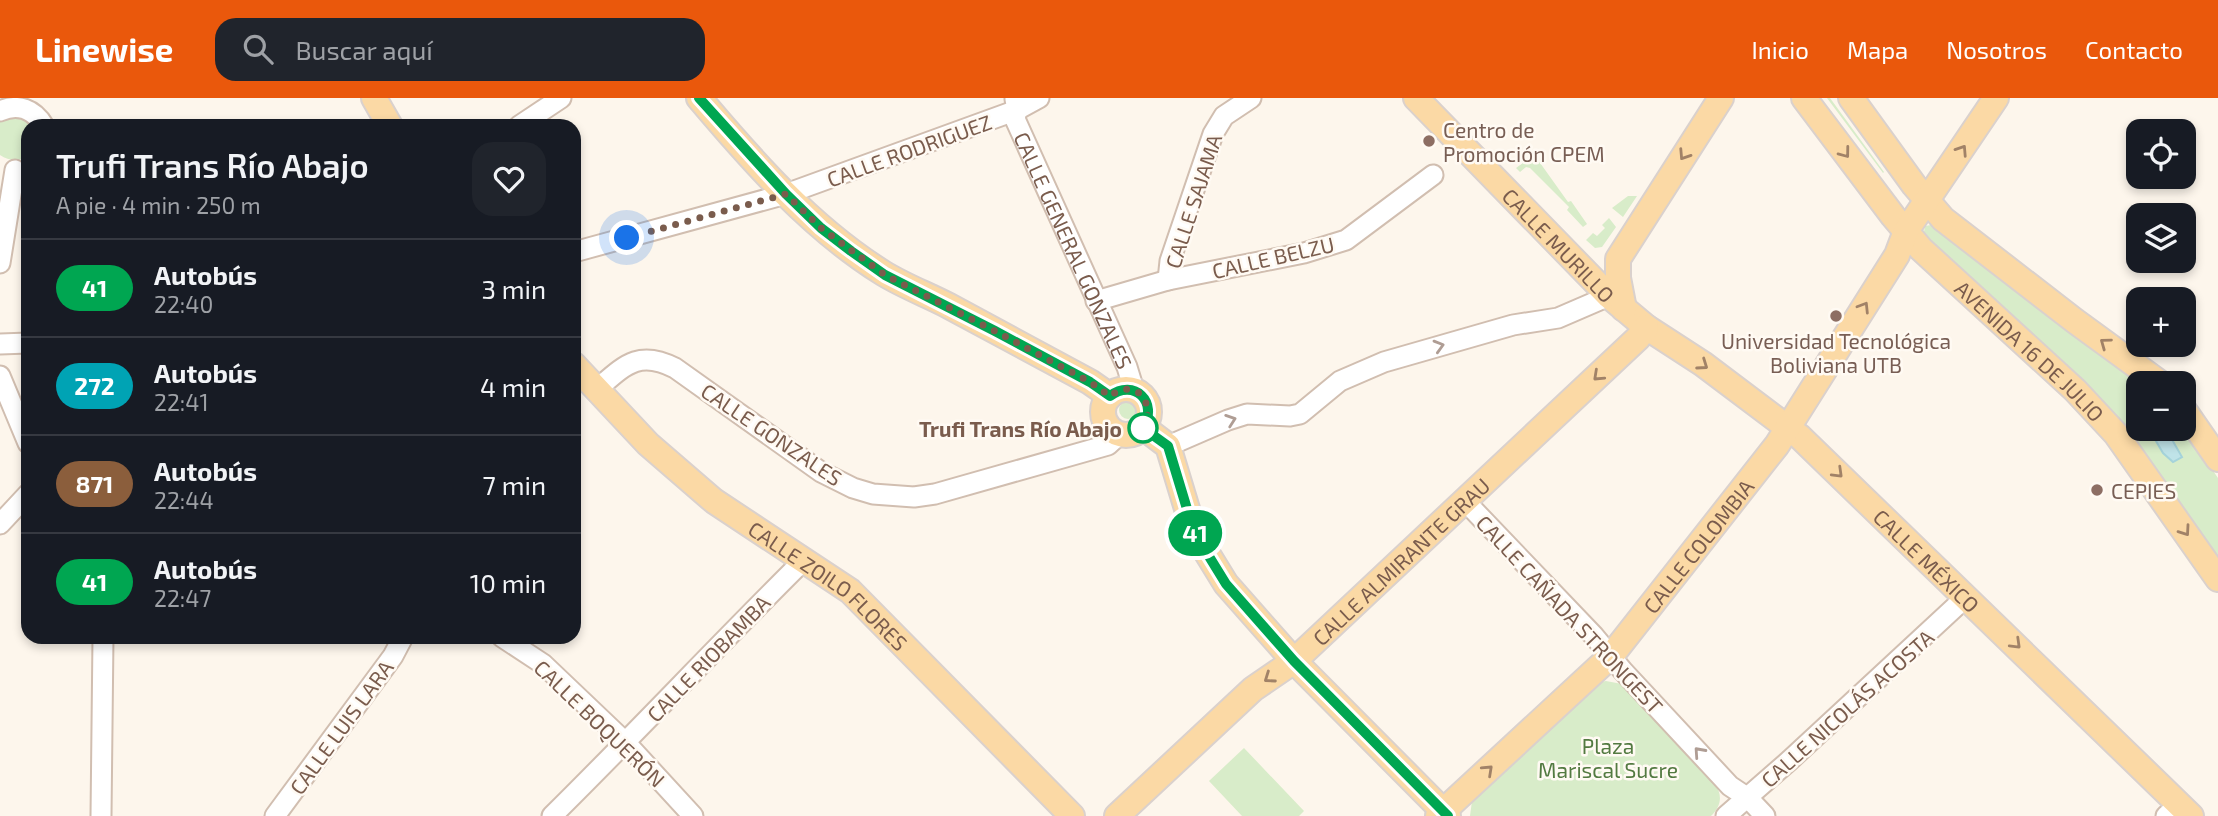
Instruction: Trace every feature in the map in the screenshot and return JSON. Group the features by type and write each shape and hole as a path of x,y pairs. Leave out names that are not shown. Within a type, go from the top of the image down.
{"main road":[{"path":"374,98 386,119"},
{"path":"699,98 786,194 821,228 885,275 1101,389 1147,402 1148,420 1132,431"},
{"name":"CALLE MURILLO","path":"1414,98 1617,302 1646,327"},
{"path":"1617,302 1618,259 1721,98"},
{"name":"AVENIDA 16 DE JULIO","path":"1804,98 1921,249 2099,414 2136,461 2218,579"},
{"name":"AVENIDA 16 DE JULIO","path":"1851,98 1943,219 2144,371"},
{"name":"CALLE COLOMBIA","path":"1443,815 1611,656 1777,445 1897,255 1906,231 1996,98"},
{"name":"CALLE MÉXICO","path":"1646,327 1703,364 1788,427 1966,597 2179,812"},
{"name":"CALLE ALMIRANTE GRAU","path":"1117,816 1253,689 1294,661 1639,338 1646,327"},
{"name":"CALLE ZOILO FLORES","path":"581,373 648,444 714,501 850,591 1072,816"},
{"path":"1122,393 1103,410 1107,425 1132,431 1168,446 1194,532 1226,584 1294,661 1443,815"},
{"path":"2196,427 2218,459"}],"street":[{"path":"530,119 561,98"},
{"name":"CALLE RODRIGUEZ","path":"581,251 786,194 1016,104 1039,98"},
{"name":"CALLE SAJAMA","path":"1168,280 1170,261 1213,134 1224,116 1251,98"},
{"name":"CALLE GENERAL GONZALES","path":"1016,104 1015,119 1127,367 1122,393"},
{"path":"1,108 23,108 38,112"},
{"path":"0,263 14,167"},
{"name":"CALLE BELZU","path":"1096,301 1168,280 1304,253 1346,240 1433,175"},
{"path":"1168,446 1247,414 1300,414 1340,381 1384,362 1513,325 1559,318 1617,302"},
{"path":"0,344 21,343"},
{"name":"CALLE GONZALES","path":"596,390 625,365 639,360 661,361 675,368 821,472 853,488 893,497 935,494 1108,445 1132,431"},
{"path":"0,376 21,426"},
{"name":"CALLE CAÑADA STRONGEST","path":"1464,500 1730,786 1748,798 1765,816"},
{"path":"0,524 21,502"},
{"name":"CALLE RIOBAMBA","path":"552,816 804,560"},
{"name":"CALLE NICOLÁS ACOSTA","path":"1726,816 1966,597"},
{"path":"101,816 103,644"},
{"name":"CALLE LUIS LARA","path":"275,816 399,644"},
{"name":"CALLE BOQUERÓN","path":"513,644 543,664 626,743 693,816"}],"green space":[{"path":"1827,98 1830,98 1883,173"},
{"path":"8,117 25,119 21,119 21,159 10,160 0,155 0,122"},
{"path":"1530,158 1535,162 1538,160 1587,224 1583,227 1567,210 1569,207 1530,168 1526,167 1520,172 1516,168"},
{"path":"1628,196 1637,196 1623,217 1612,208"},
{"path":"1609,218 1616,227 1602,247 1595,248 1586,240 1593,233 1597,236 1605,228 1602,225"},
{"path":"1931,225 1963,246 2126,371 2126,428 2077,378 1954,265 1924,232 1925,226"},
{"path":"1128,401 1134,404 1137,410 1134,416 1128,419 1122,416 1119,410 1122,404"},
{"path":"2135,441 2193,441 2218,478 2218,562"},
{"name":"Plaza Mariscal Sucre","path":"1601,682 1622,684 1715,784 1720,801 1711,816 1470,816 1472,801"},
{"path":"1244,748 1304,811 1299,816 1242,816 1209,781"}],"water":[{"path":"2156,441 2173,441 2182,457 2173,462 2163,453"}],"bus line":[{"name":"41","path":"699,98 786,194 821,228 885,275 1090,382 1110,396 1127,389 1141,395 1147,402 1149,411 1143,428 1168,446 1194,532 1226,584 1294,661 1448,816"}],"place":[{"name":"Centro de Promoción CPEM","path":"1429,141"},
{"name":"Universidad Tecnológica Boliviana UTB","path":"1836,316"},
{"name":"Trufi Trans Río Abajo","path":"1143,428"},
{"name":"CEPIES","path":"2097,490"}],"route":[{"path":"627,238 786,194 821,228 885,275 1090,382 1110,396 1121,390 1134,390 1147,402 1148,420 1143,428"}]}
